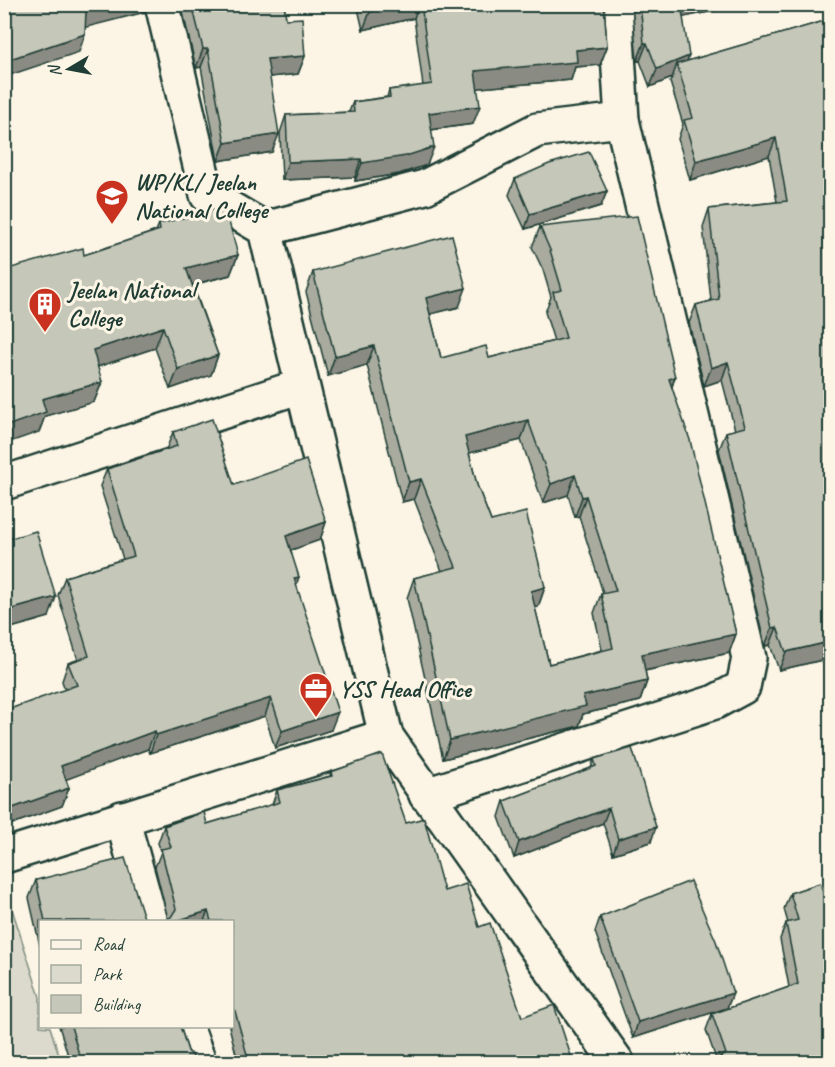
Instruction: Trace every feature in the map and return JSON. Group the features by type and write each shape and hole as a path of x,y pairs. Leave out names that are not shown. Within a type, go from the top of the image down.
{"street":[{"path":"162,4 207,195 265,229 425,188 537,130 622,120"},
{"path":"426,795 715,702 743,687 748,658 622,120 615,4"},
{"path":"265,229 386,736 617,1062"},
{"path":"4,483 301,386"},
{"path":"4,856 386,736"},
{"path":"122,818 151,920"},
{"path":"187,1028 199,1062"}],"green space":[{"path":"7,893 39,994 39,1028 50,1028 61,1062 5,1062 4,894"}],"building":[{"path":"4,4 112,4 86,11 85,34 4,61"},
{"path":"192,4 284,4 286,19 302,18 305,56 267,59 279,134 225,143 208,49 203,49"},
{"path":"368,4 400,4 370,12"},
{"path":"421,4 604,4 607,47 576,50 577,62 475,71 480,106 429,113 434,147 406,156 362,163 361,159 288,162 286,115 354,112 353,102 390,97 389,90 432,84"},
{"path":"640,4 681,4 689,56 657,69 647,43 644,43"},
{"path":"831,19 831,649 829,642 786,652 777,627 772,628 726,432 745,427 728,362 711,368 696,305 719,299 709,209 787,201 776,138 696,161 684,120 693,118 677,64"},
{"path":"589,152 607,191 530,214 515,179 549,164"},
{"path":"225,207 238,255 186,268 218,355 178,369 163,327 93,350 102,382 42,399 46,412 4,427 4,270 83,248 84,255 160,230 159,224"},
{"path":"637,216 675,377 669,379 690,440 736,634 642,654 647,681 583,696 586,706 450,740 414,578 456,567 421,479 409,482 374,346 335,356 313,272 452,235 466,288 426,298 441,358 486,346 489,358 566,338 553,292 562,290 550,250 540,227","holes":["528,420 551,484 575,475 582,497 586,496 616,591 601,594 613,648 549,664 531,591 545,587 526,512 491,521 477,485 465,437"]},
{"path":"212,419 234,485 306,460 326,522 286,536 299,577 294,578 338,712 282,731 271,698 156,735 155,731 61,766 69,788 4,811 4,711 77,685 68,663 89,656 65,577 134,556 107,469 177,446 173,432"},
{"path":"36,531 56,597 9,610 7,602 4,603 4,540"},
{"path":"632,748 656,827 618,839 609,808 519,842 504,801 596,766 594,759"},
{"path":"382,754 406,823 424,818 444,891 466,884 479,927 490,923 522,1017 554,1005 573,1062 249,1062 234,1007 234,920 211,920 208,911 179,920 166,920 176,909 161,849 171,847 164,826 204,812 207,824 280,802 277,790 332,776 331,772"},
{"path":"125,858 144,918 148,920 45,920 36,880"},
{"path":"690,881 716,941 733,993 638,1022 600,917"},
{"path":"820,883 831,914 831,1062 715,1062 714,1060 726,1054 712,1014 798,984 786,923 798,920 790,893"},
{"path":"72,1028 181,1028 188,1051 198,1062 81,1062"}],"place":[{"name":"WP/KL/ Jeelan National College","path":"112,225"},
{"name":"Jeelan National College","path":"45,333"},
{"name":"YSS Head Office","path":"316,718"}]}
